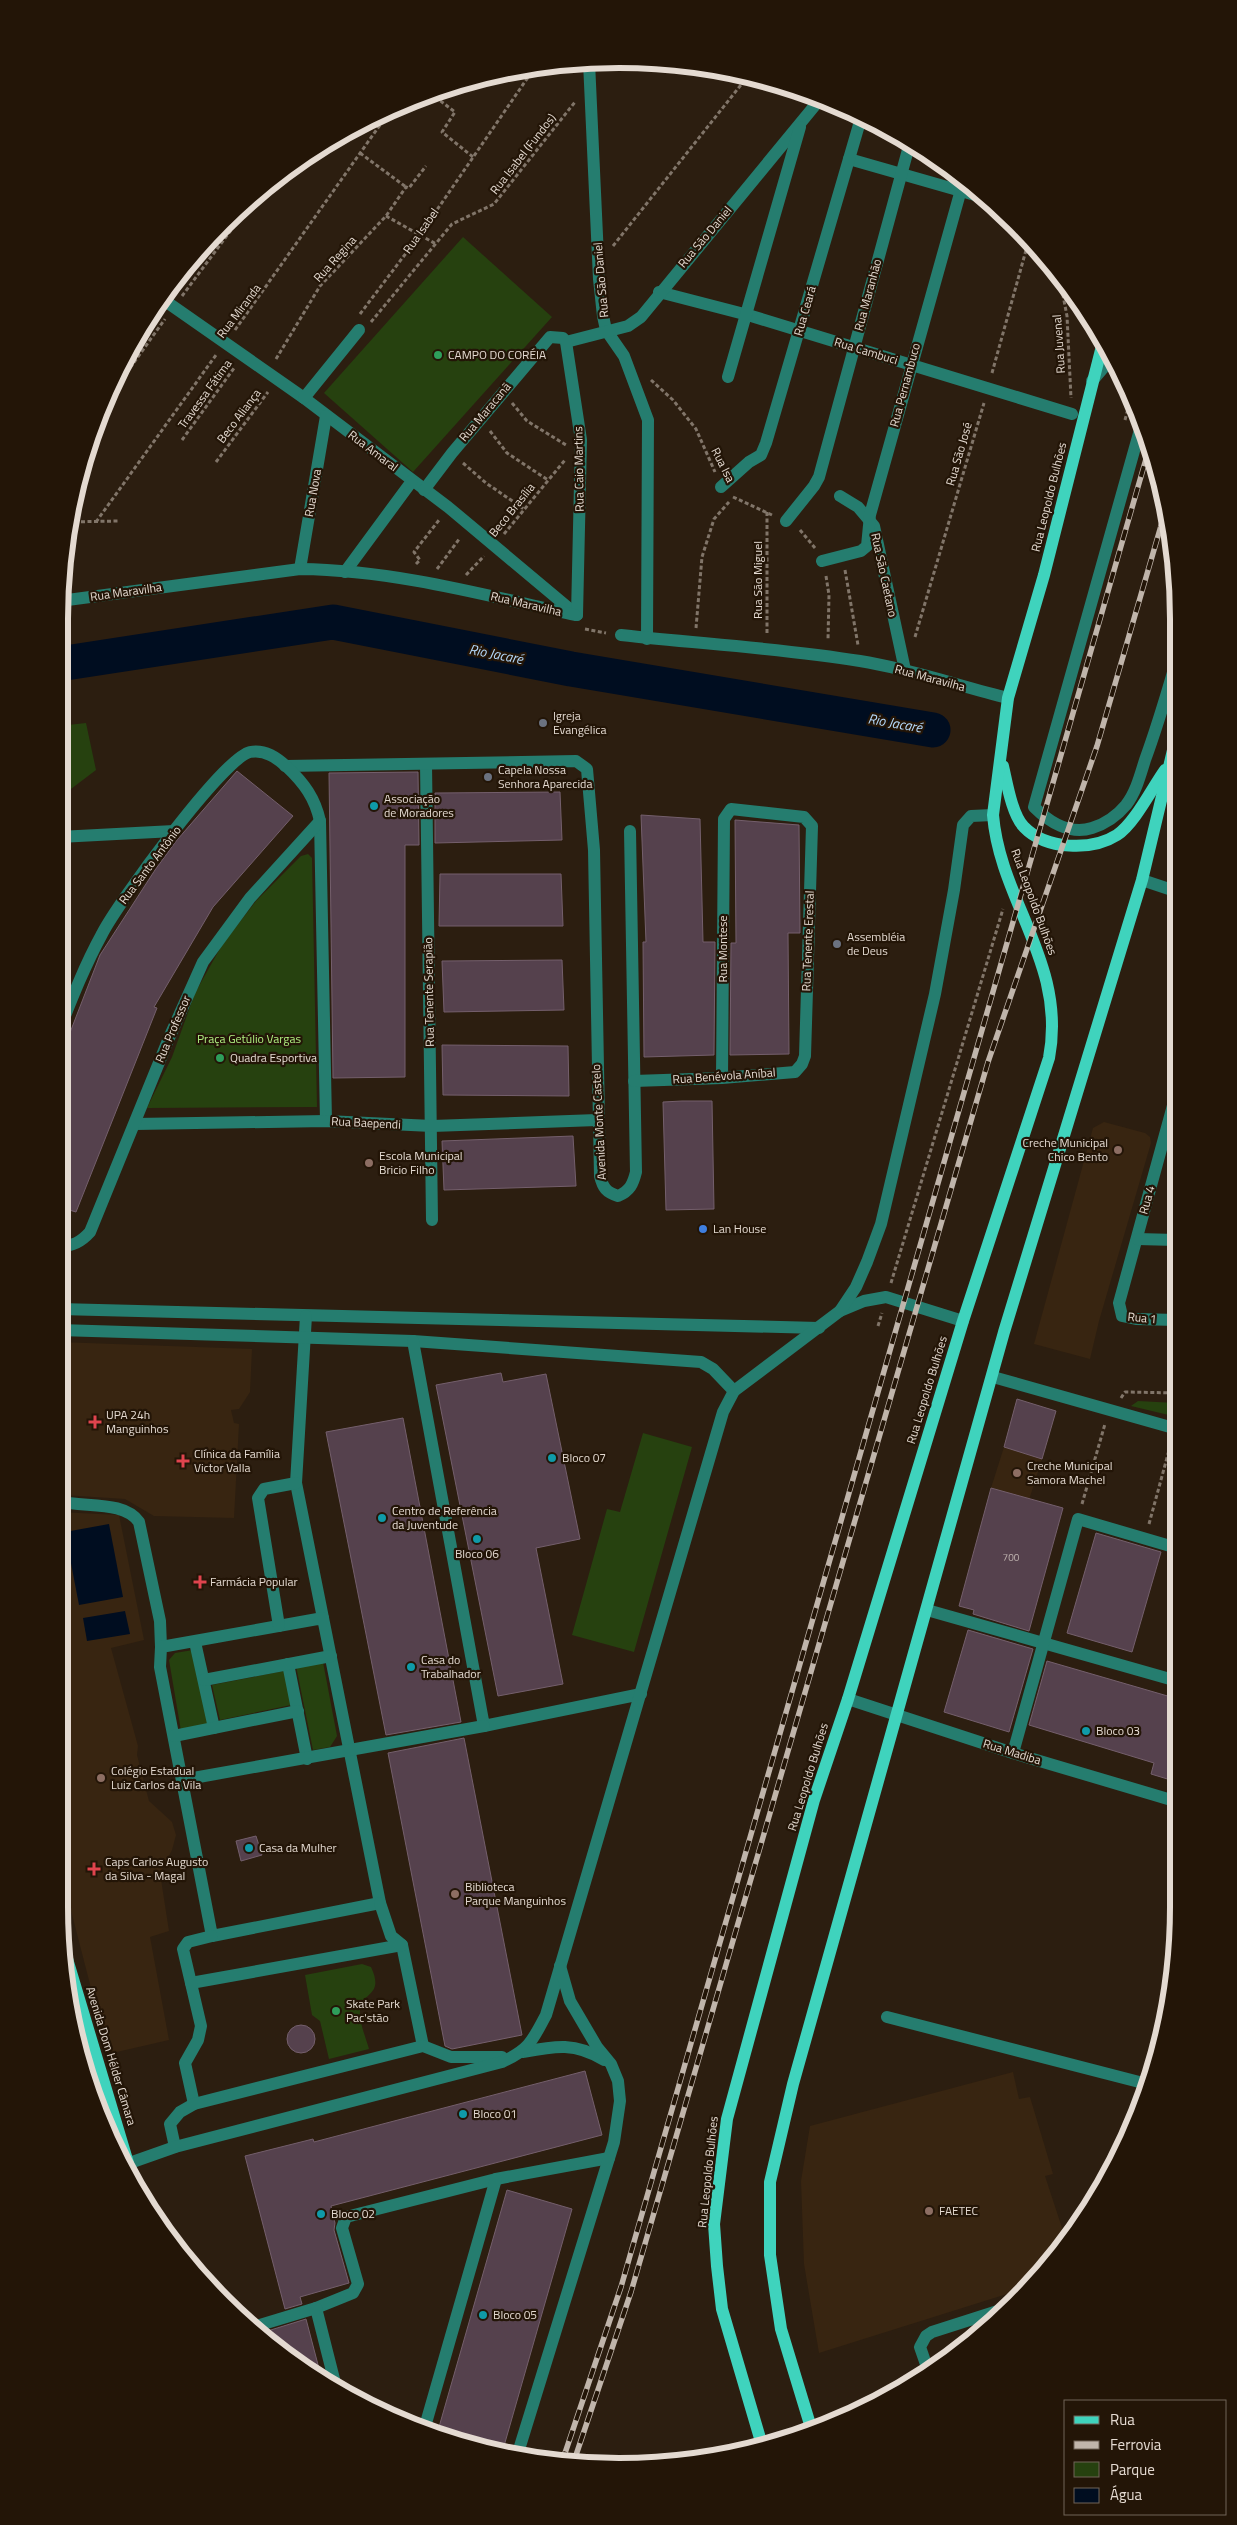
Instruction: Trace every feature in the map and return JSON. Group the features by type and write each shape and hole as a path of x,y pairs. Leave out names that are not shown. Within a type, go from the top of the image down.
{"main road":[{"name":"Rua Leopoldo Bulhões","path":"760,2439 722,2310 717,2266 715,2215 729,2109 814,1800 848,1698 963,1321 1049,1058 1053,1036 1052,1011 1040,956 1010,884 994,831 993,815 1008,698 1044,575 1100,351"},
{"path":"810,2423 781,2329 770,2254 770,2182 793,2084 993,1377 1004,1332 1142,880 1170,759"},
{"path":"1001,762 1017,817 1024,828 1056,844 1081,846 1098,844 1118,834 1129,822 1168,766"},
{"name":"Avenida Dom Hélder Câmara","path":"72,1976 118,2138"}],"street":[{"name":"Rua São Daniel","path":"589,69 600,299 606,330 624,356 648,420 647,639"},
{"name":"Rua Sāo Daniel","path":"566,342 635,322 816,104"},
{"path":"728,377 748,315 801,121"},
{"name":"Rua Ceará","path":"722,487 748,462 761,455 766,443 860,123"},
{"name":"Rua Maranhão","path":"786,522 819,477 908,150"},
{"path":"849,159 901,174 958,184"},
{"name":"Rua Pernambuco","path":"822,561 861,551 867,546 871,522 870,515 910,365 961,187"},
{"name":"Rua Cambuci","path":"659,292 748,315 1072,414"},
{"name":"Rua Amaral","path":"167,302 271,378 304,398 448,507 577,616"},
{"path":"304,398 359,330"},
{"name":"Rua Maracanã","path":"424,490 502,391 550,337 563,338 566,342"},
{"name":"Rua Caio Martins","path":"566,342 577,445 577,616"},
{"path":"1092,381 1107,364"},
{"name":"Rua Nova","path":"300,569 326,416"},
{"path":"1139,438 1034,807 1042,816 1070,830 1086,830 1100,826 1114,817 1126,805 1140,778 1170,682"},
{"path":"345,572 412,481"},
{"name":"Rua São Caetano","path":"840,496 858,507 871,522 905,670"},
{"name":"Rua Maravilha","path":"69,600 300,569 405,578 577,616"},
{"name":"Rua Maravilha","path":"621,635 767,649 862,661 905,670 1008,698"},
{"name":"Rua Santo Antônio","path":"68,1009 102,932 129,891 174,831 235,760 248,752 258,751 274,756 311,793 320,821"},
{"name":"Avenida Monte Castelo","path":"426,764 576,762 587,769 594,850 597,1120 600,1176 603,1187 608,1193 618,1196 626,1192 632,1185 636,1172 630,831"},
{"path":"285,766 426,764"},
{"name":"Rua Tenente Serapião","path":"426,764 432,1220"},
{"name":"Rua Tenente Erestal","path":"724,819 731,809 804,816 812,826 805,1056"},
{"path":"840,1311 856,1287 881,1224 936,994 954,890 962,825 971,816 993,815"},
{"name":"Rua Montese","path":"722,1078 724,819"},
{"path":"320,821 326,1121"},
{"name":"Rua Professor","path":"68,1247 76,1244 90,1232 186,998 204,962 250,898 320,821"},
{"path":"68,837 174,831"},
{"path":"1142,880 1170,889"},
{"name":"Rua Benévola Aníbal","path":"634,1081 722,1078 795,1072 802,1064 805,1056"},
{"name":"Rua 4","path":"1119,1302 1170,1116"},
{"name":"Rua Baependi","path":"134,1124 326,1121 432,1126 597,1120"},
{"path":"1136,1239 1170,1240"},
{"path":"175,2147 170,2124 180,2112 194,2104 423,2046 451,2057 518,2054 534,2038 546,2015 722,1417 734,1391 840,1311 864,1301 886,1297 963,1321"},
{"name":"Rua 1","path":"1119,1302 1122,1316 1170,1320"},
{"path":"68,1309 818,1328"},
{"path":"306,1316 296,1483 331,1656 348,1752 380,1903 391,1936 402,1945 423,2046"},
{"path":"68,1330 305,1336 413,1341 701,1362 713,1369 734,1391"},
{"path":"413,1341 484,1726"},
{"path":"993,1377 1170,1427"},
{"path":"279,1626 257,1505 260,1494 264,1489 296,1483"},
{"path":"68,1502 125,1510 135,1516 139,1522 160,1620 160,1667 212,1936"},
{"path":"1013,1753 1078,1520 1170,1546"},
{"path":"927,1610 1170,1680"},
{"path":"161,1647 323,1618"},
{"path":"195,1642 214,1728"},
{"path":"204,1680 331,1656"},
{"path":"288,1664 307,1759"},
{"path":"182,1780 348,1752 641,1694"},
{"name":"Rua Madiba","path":"848,1698 1013,1753 1170,1800"},
{"path":"174,1736 298,1711"},
{"path":"194,2104 185,2063 198,2040 201,2026 183,1949 188,1942 380,1903"},
{"path":"191,1983 402,1945"},
{"path":"519,2448 609,2158 620,2102 618,2081 611,2064 598,2047 570,2001 560,1966"},
{"path":"887,2017 1141,2082"},
{"path":"131,2162 175,2147 430,2081 518,2054 557,2046 574,2047 598,2056 611,2064"},
{"path":"260,2325 316,2308 353,2293 357,2288 358,2284 342,2228 346,2217 496,2180 609,2158"},
{"path":"426,2423 496,2180"},
{"path":"316,2308 334,2378"},
{"path":"926,2364 920,2347 926,2336 932,2332 989,2314"}],"path":[{"name":"Rua Isabel","path":"359,330 357,318 419,236 530,75"},
{"path":"598,264 743,82"},
{"name":"Rua Isabel (Fundos)","path":"359,330 366,328 452,224 494,204 589,84"},
{"path":"436,99 455,112 442,132 473,157"},
{"name":"Rua Miranda","path":"96,522 224,344 267,288 383,120"},
{"path":"360,153 406,187"},
{"name":"Rua Regina","path":"271,378 320,286 386,216 406,187 409,188 426,166"},
{"path":"386,216 436,244"},
{"name":"Rua São José","path":"913,642 988,388 1027,248"},
{"name":"Rua Juvenal","path":"1062,292 1067,316 1072,414"},
{"name":"Travessa Fátima","path":"182,440 242,357"},
{"name":"Rua Isa","path":"645,375 673,400 696,429 722,487 733,498 767,512 802,531 822,561"},
{"name":"Beco Aliança","path":"216,462 271,378"},
{"path":"502,391 527,421 577,445"},
{"path":"480,418 507,453 548,480"},
{"name":"Beco Brasília","path":"454,588 494,546 577,445"},
{"path":"452,453 486,483 525,509"},
{"path":"695,643 702,557 714,519 733,498"},
{"path":"405,578 420,560 414,552 448,507"},
{"name":"Rua São Miguel","path":"767,512 767,649"},
{"path":"76,522 119,521"},
{"path":"427,583 470,525"},
{"path":"842,557 862,661"},
{"path":"822,561 829,595 827,656"},
{"name":"Rua Maravilha","path":"577,616 580,628 621,635"},
{"path":"1078,1520 1111,1410 1125,1392 1170,1394"},
{"path":"1144,1538 1170,1449"}],"shaded area":[{"path":"1104,1122 1145,1133 1150,1137 1151,1143 1099,1321 1090,1359 1034,1344 1093,1128"},
{"name":"UPA 24h Manguinhos","path":"68,1342 252,1349 250,1392 239,1409 231,1410 234,1423 239,1424 234,1518 154,1516 125,1499 68,1495"},
{"name":"Creche Municipal Samora Machel","path":"1004,1447 1042,1459 1029,1500 991,1488"},
{"name":"Colégio Estadual Luiz Carlos da Vila","path":"68,1512 119,1515 144,1640 111,1648 138,1746 137,1755 149,1801 172,1822 176,1835 172,1850 160,1873 169,1931 150,1937 169,2040 108,2054 68,1899"},
{"name":"FAETEC","path":"1013,2072 1019,2099 1030,2097 1053,2174 1045,2176 1063,2232 1033,2270 1011,2293 819,2353 804,2264 801,2181 810,2126"}],"green space":[{"name":"CAMPO DO CORÉIA","path":"463,237 552,317 413,472 324,393"},
{"path":"86,723 96,770 68,791 68,725"},
{"name":"Praça Getúlio Vargas","path":"308,854 312,858 317,1107 147,1108 172,1057 195,993 222,945 256,901 301,856"},
{"path":"1138,1401 1170,1403 1170,1415 1131,1406"},
{"path":"643,1433 692,1447 634,1652 572,1635 607,1509 620,1512"},
{"path":"193,1650 208,1726 181,1731 169,1660 175,1653"},
{"path":"323,1662 337,1736 330,1747 313,1750 296,1666"},
{"path":"284,1671 291,1705 220,1720 212,1685"},
{"name":"Skate Park Pac'stão","path":"362,1964 371,1967 375,1977 374,1989 364,2000 360,2011 369,2049 329,2059 320,2021 312,2015 305,1975"}],"water":[{"path":"109,1524 123,1597 79,1605 68,1548 68,1531"},
{"path":"125,1611 130,1634 87,1641 83,1618"}],"building":[{"path":"237,771 293,816 213,907 154,1007 157,1008 76,1212 68,1210 68,1038 100,955 155,870 177,840"},
{"path":"418,772 419,845 405,845 405,1077 333,1078 329,773"},
{"path":"560,792 562,840 435,843 435,793"},
{"path":"641,815 700,819 703,942 715,942 714,1055 644,1057 643,942 646,942"},
{"path":"735,820 799,825 800,933 788,933 789,1054 730,1055 731,943 736,943"},
{"path":"440,874 561,874 563,926 439,926"},
{"path":"562,960 564,1010 444,1012 442,961"},
{"path":"442,1045 568,1046 569,1096 443,1095"},
{"path":"712,1101 714,1209 666,1210 663,1102"},
{"path":"573,1136 576,1186 444,1190 442,1141"},
{"path":"501,1373 503,1382 546,1374 580,1539 536,1548 563,1684 498,1696 436,1385"},
{"path":"1017,1399 1056,1411 1042,1459 1004,1447"},
{"name":"Centro de Referência da Juventude","path":"403,1418 461,1722 386,1735 326,1432"},
{"path":"991,1488 1063,1508 1029,1631 973,1614 974,1610 959,1606"},
{"path":"1096,1533 1161,1552 1132,1652 1067,1633"},
{"path":"968,1630 1033,1649 1009,1732 944,1712"},
{"path":"1047,1661 1170,1697 1170,1780 1151,1774 1154,1763 1029,1725"},
{"name":"Biblioteca Parque Manguinhos","path":"464,1738 522,2035 452,2049 445,2046 388,1753"},
{"name":"Casa da Mulher","path":"256,1836 262,1855 241,1861 236,1841"},
{"path":"301,2025 311,2029 315,2039 311,2049 301,2053 291,2049 287,2039 291,2029"},
{"path":"585,2071 602,2135 331,2206 335,2223 334,2230 349,2283 300,2297 302,2304 285,2309 245,2156 313,2139 314,2142"},
{"path":"507,2190 572,2209 504,2445 439,2427"},
{"path":"306,2319 319,2369 283,2344 267,2331"}],"waterway":[{"name":"Rio Jacaré","path":"68,663 333,622 571,669 933,730"}],"railway":[{"path":"565,2455 621,2287 1146,460"},
{"path":"576,2455 631,2292 988,1062 1097,746 1161,525"}],"place":[{"name":"CAMPO DO CORÉIA","path":"438,355"},
{"name":"Igreja Evangélica","path":"543,723"},
{"name":"Capela Nossa Senhora Aparecida","path":"488,777"},
{"name":"Associação de Moradores","path":"374,806"},
{"name":"Assembléia de Deus","path":"837,944"},
{"name":"Quadra Esportiva","path":"220,1058"},
{"name":"Creche Municipal Chico Bento","path":"1118,1150"},
{"name":"Escola Municipal Bricio Filho","path":"369,1163"},
{"name":"Lan House","path":"703,1229"},
{"name":"UPA 24h Manguinhos","path":"95,1422"},
{"name":"Bloco 07","path":"552,1458"},
{"name":"Clínica da Família Victor Valla","path":"183,1461"},
{"name":"Creche Municipal Samora Machel","path":"1017,1473"},
{"name":"Centro de Referência da Juventude","path":"382,1518"},
{"name":"Bloco 06","path":"477,1539"},
{"name":"Farmácia Popular","path":"200,1582"},
{"name":"Casa do Trabalhador","path":"411,1667"},
{"name":"Bloco 03","path":"1086,1731"},
{"name":"Colégio Estadual Luiz Carlos da Vila","path":"101,1778"},
{"name":"Casa da Mulher","path":"249,1848"},
{"name":"Caps Carlos Augusto da Silva - Magal","path":"94,1869"},
{"name":"Biblioteca Parque Manguinhos","path":"455,1894"},
{"name":"Skate Park Pac'stão","path":"336,2011"},
{"name":"Bloco 01","path":"463,2114"},
{"name":"FAETEC","path":"929,2211"},
{"name":"Bloco 02","path":"321,2214"},
{"name":"Bloco 05","path":"483,2315"}]}
